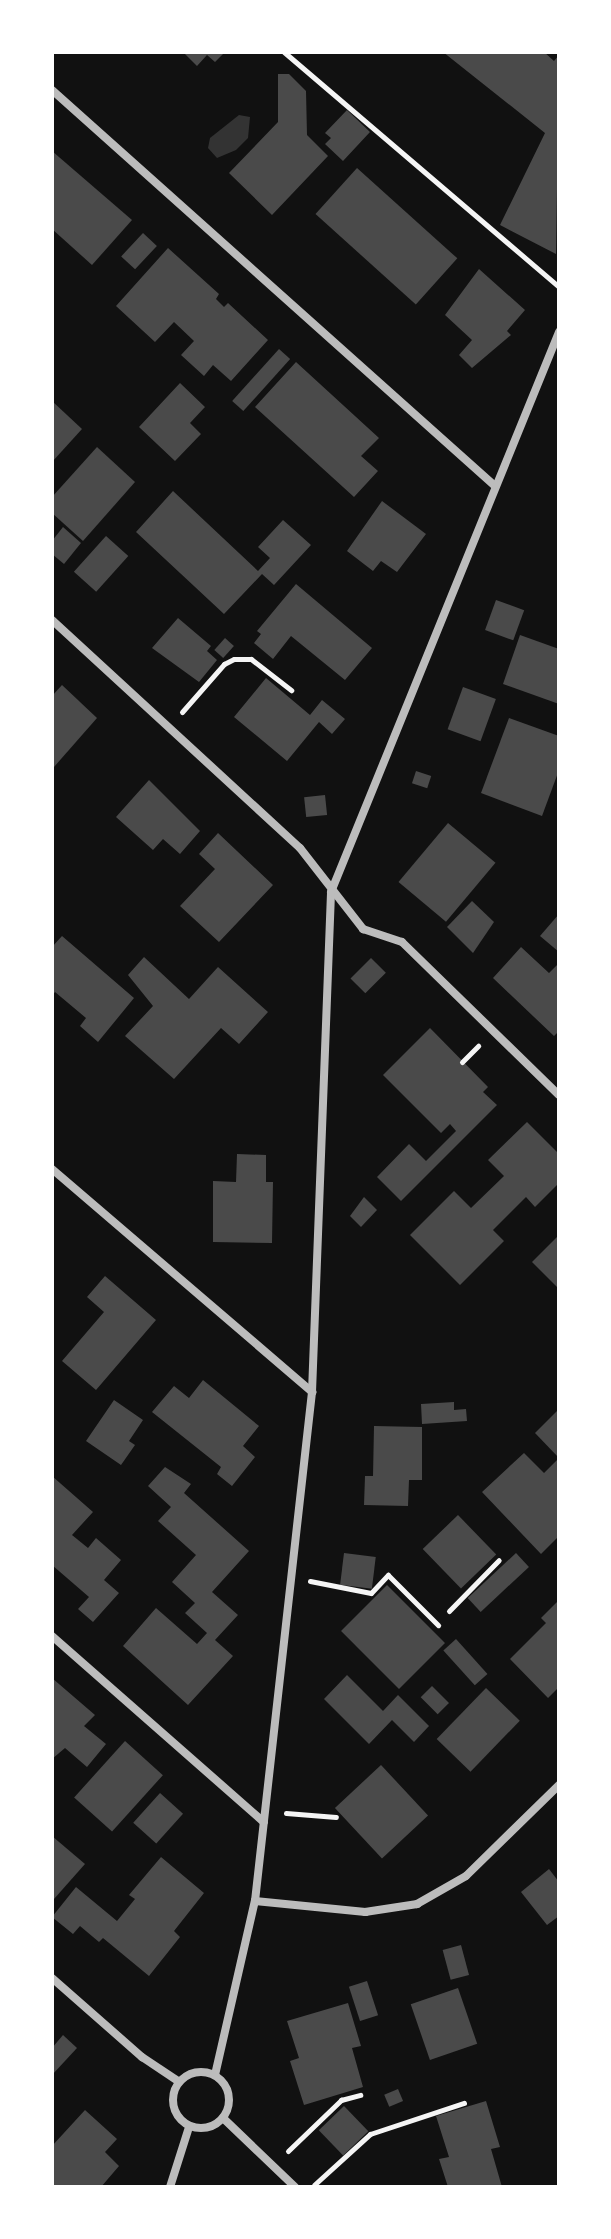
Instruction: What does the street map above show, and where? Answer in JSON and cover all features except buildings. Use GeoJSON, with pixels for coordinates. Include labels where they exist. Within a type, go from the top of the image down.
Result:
{"type":"FeatureCollection","features":[{"type":"Feature","properties":{"kind":"street"},"geometry":{"type":"LineString","coordinates":[[52,90],[494,485]]}},
{"type":"Feature","properties":{"kind":"street"},"geometry":{"type":"LineString","coordinates":[[215,2075],[255,1901],[312,1392],[331,892],[494,485],[559,332]]}},
{"type":"Feature","properties":{"kind":"street"},"geometry":{"type":"LineString","coordinates":[[52,620],[300,848],[331,892],[363,929],[402,942],[559,1095]]}},
{"type":"Feature","properties":{"kind":"street"},"geometry":{"type":"LineString","coordinates":[[52,1169],[312,1392]]}},
{"type":"Feature","properties":{"kind":"street"},"geometry":{"type":"LineString","coordinates":[[52,1636],[264,1822]]}},
{"type":"Feature","properties":{"kind":"street"},"geometry":{"type":"LineString","coordinates":[[255,1901],[365,1912],[417,1904],[466,1876],[559,1785]]}},
{"type":"Feature","properties":{"kind":"street"},"geometry":{"type":"LineString","coordinates":[[52,1978],[142,2057],[178,2081]]}},
{"type":"Feature","properties":{"kind":"street"},"geometry":{"type":"LineString","coordinates":[[189,2073],[215,2075],[227,2087],[230,2103],[223,2118],[202,2129],[189,2127],[176,2115],[171,2098],[178,2081],[189,2073]]}},
{"type":"Feature","properties":{"kind":"street"},"geometry":{"type":"LineString","coordinates":[[223,2118],[295,2187]]}},
{"type":"Feature","properties":{"kind":"street"},"geometry":{"type":"LineString","coordinates":[[170,2187],[189,2127]]}},
{"type":"Feature","properties":{"kind":"path"},"geometry":{"type":"LineString","coordinates":[[284,52],[559,287]]}},
{"type":"Feature","properties":{"kind":"path"},"geometry":{"type":"LineString","coordinates":[[168,727],[224,664],[234,659],[251,659],[291,690]]}},
{"type":"Feature","properties":{"kind":"path"},"geometry":{"type":"LineString","coordinates":[[449,1611],[499,1560]]}},
{"type":"Feature","properties":{"kind":"path"},"geometry":{"type":"LineString","coordinates":[[293,1578],[371,1593],[388,1575],[438,1625]]}},
{"type":"Feature","properties":{"kind":"path"},"geometry":{"type":"LineString","coordinates":[[285,1813],[336,1817]]}},
{"type":"Feature","properties":{"kind":"path"},"geometry":{"type":"LineString","coordinates":[[273,2165],[341,2100],[360,2095]]}},
{"type":"Feature","properties":{"kind":"path"},"geometry":{"type":"LineString","coordinates":[[313,2187],[370,2134],[464,2103]]}},
{"type":"Feature","properties":{"kind":"shaded area"},"geometry":{"type":"Polygon","coordinates":[[[239,115],[250,117],[248,138],[236,150],[217,158],[208,148],[210,138],[239,115]]]}}]}
